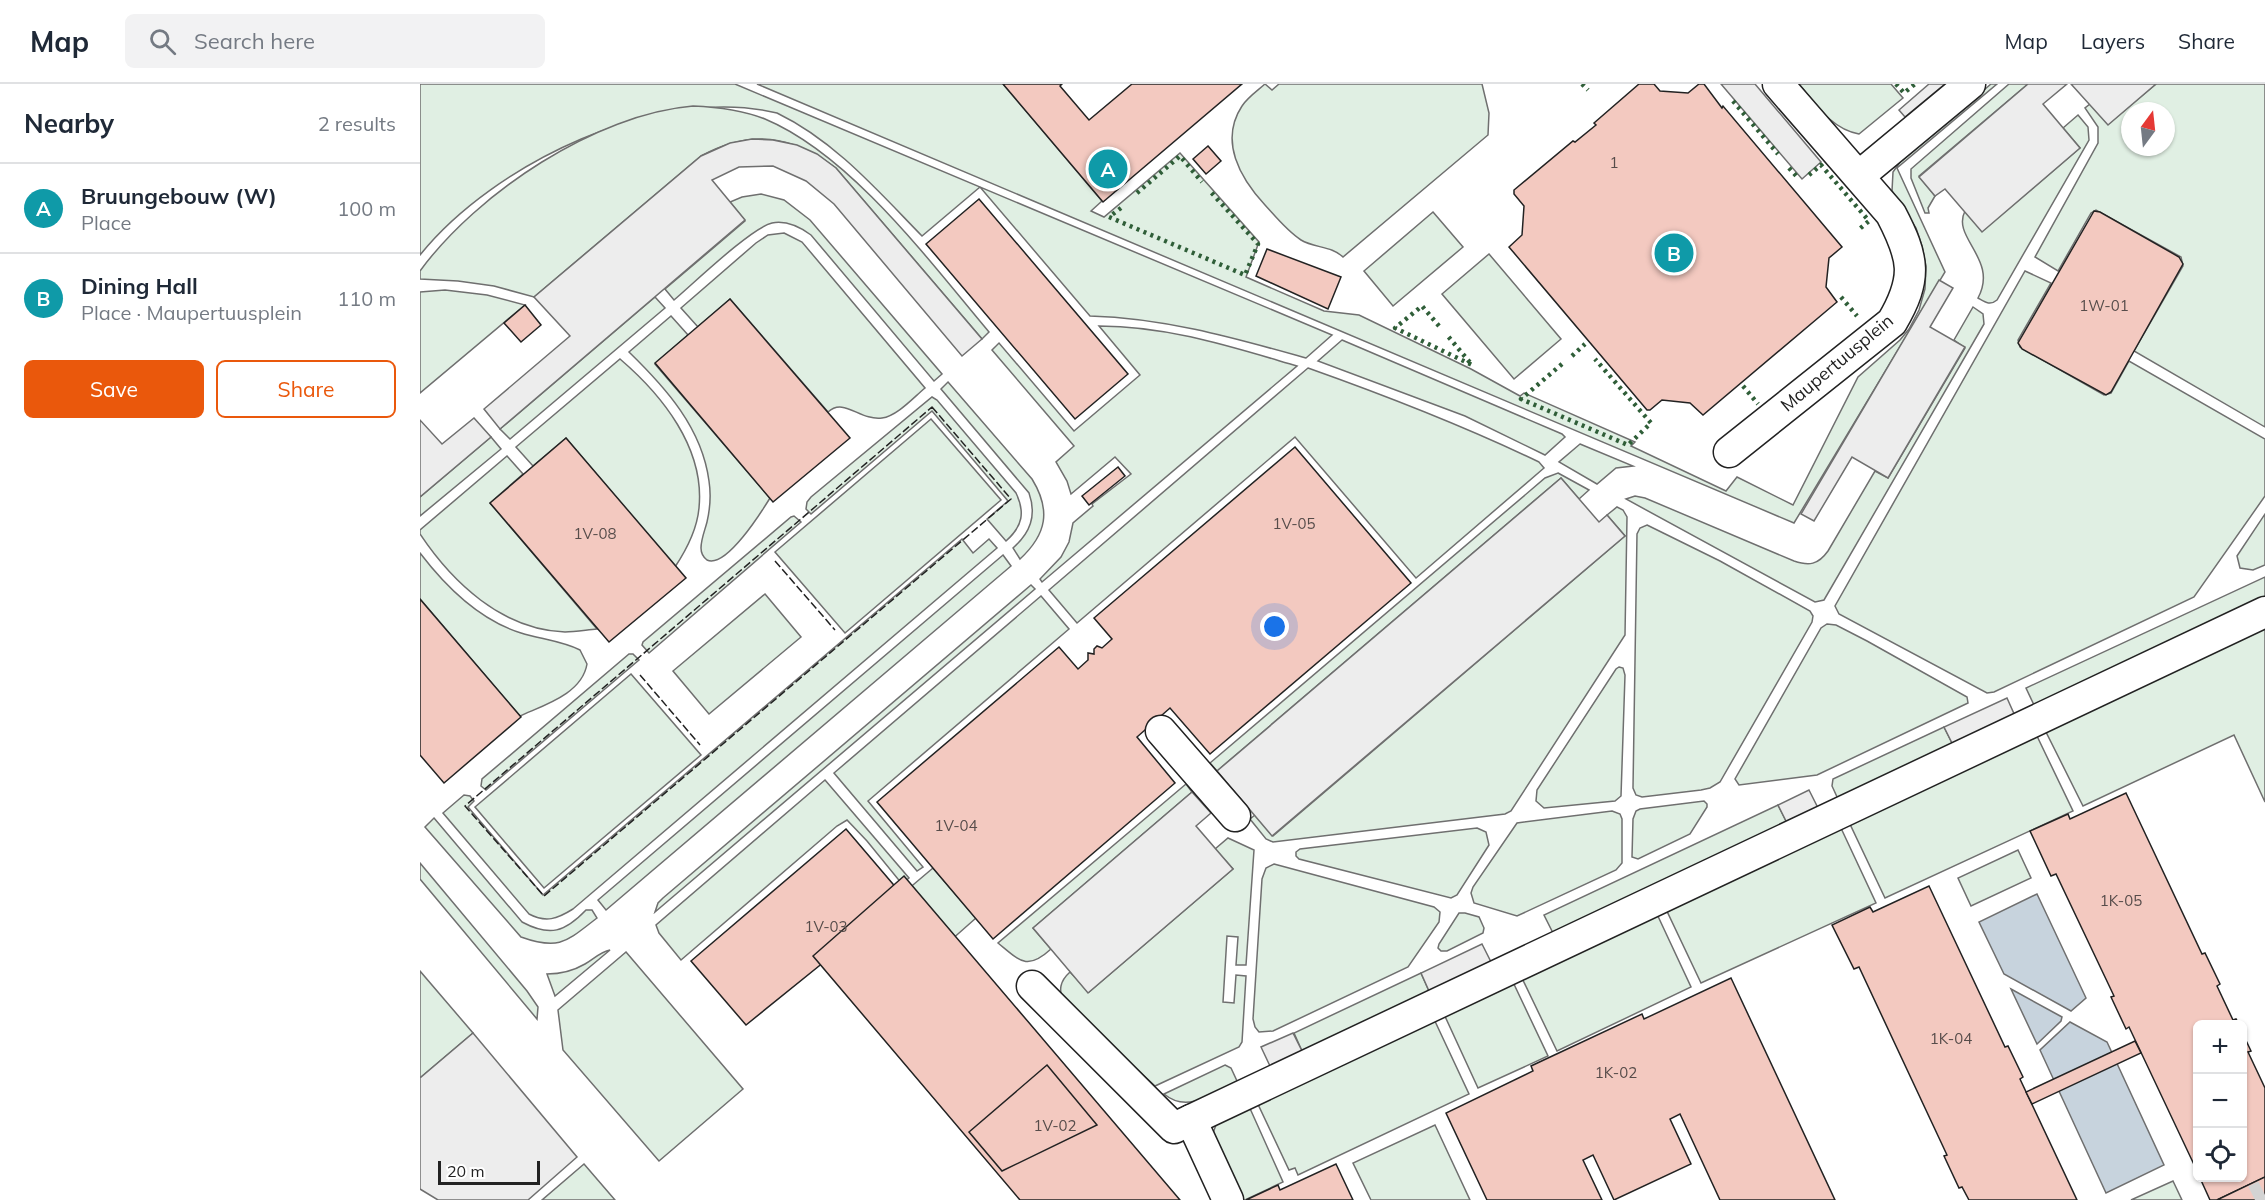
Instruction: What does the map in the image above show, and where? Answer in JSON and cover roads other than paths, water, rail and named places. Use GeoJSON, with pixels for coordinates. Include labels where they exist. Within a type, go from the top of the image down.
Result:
{"type":"FeatureCollection","features":[{"type":"Feature","properties":{"kind":"street","name":"Maupertuusplein"},"geometry":{"type":"LineString","coordinates":[[1729,452],[1892,322],[1905,301],[1909,285],[1909,261],[1904,239],[1891,214],[1778,84]]}},
{"type":"Feature","properties":{"kind":"street"},"geometry":{"type":"LineString","coordinates":[[1859,176],[1970,84]]}},
{"type":"Feature","properties":{"kind":"street"},"geometry":{"type":"LineString","coordinates":[[1032,986],[1174,1128],[2265,612]]}},
{"type":"Feature","properties":{"kind":"street"},"geometry":{"type":"LineString","coordinates":[[1161,731],[1235,816]]}},
{"type":"Feature","properties":{"kind":"street"},"geometry":{"type":"LineString","coordinates":[[1191,1120],[1228,1200]]}},
{"type":"Feature","properties":{"kind":"tunnel"},"geometry":{"type":"LineString","coordinates":[[2255,1200],[2265,1195]]}},
{"type":"Feature","properties":{"kind":"place","name":"Bruungebouw (W)"},"geometry":{"type":"Point","coordinates":[1108,169]}},
{"type":"Feature","properties":{"kind":"place","name":"Dining Hall"},"geometry":{"type":"Point","coordinates":[1674,253]}}]}
